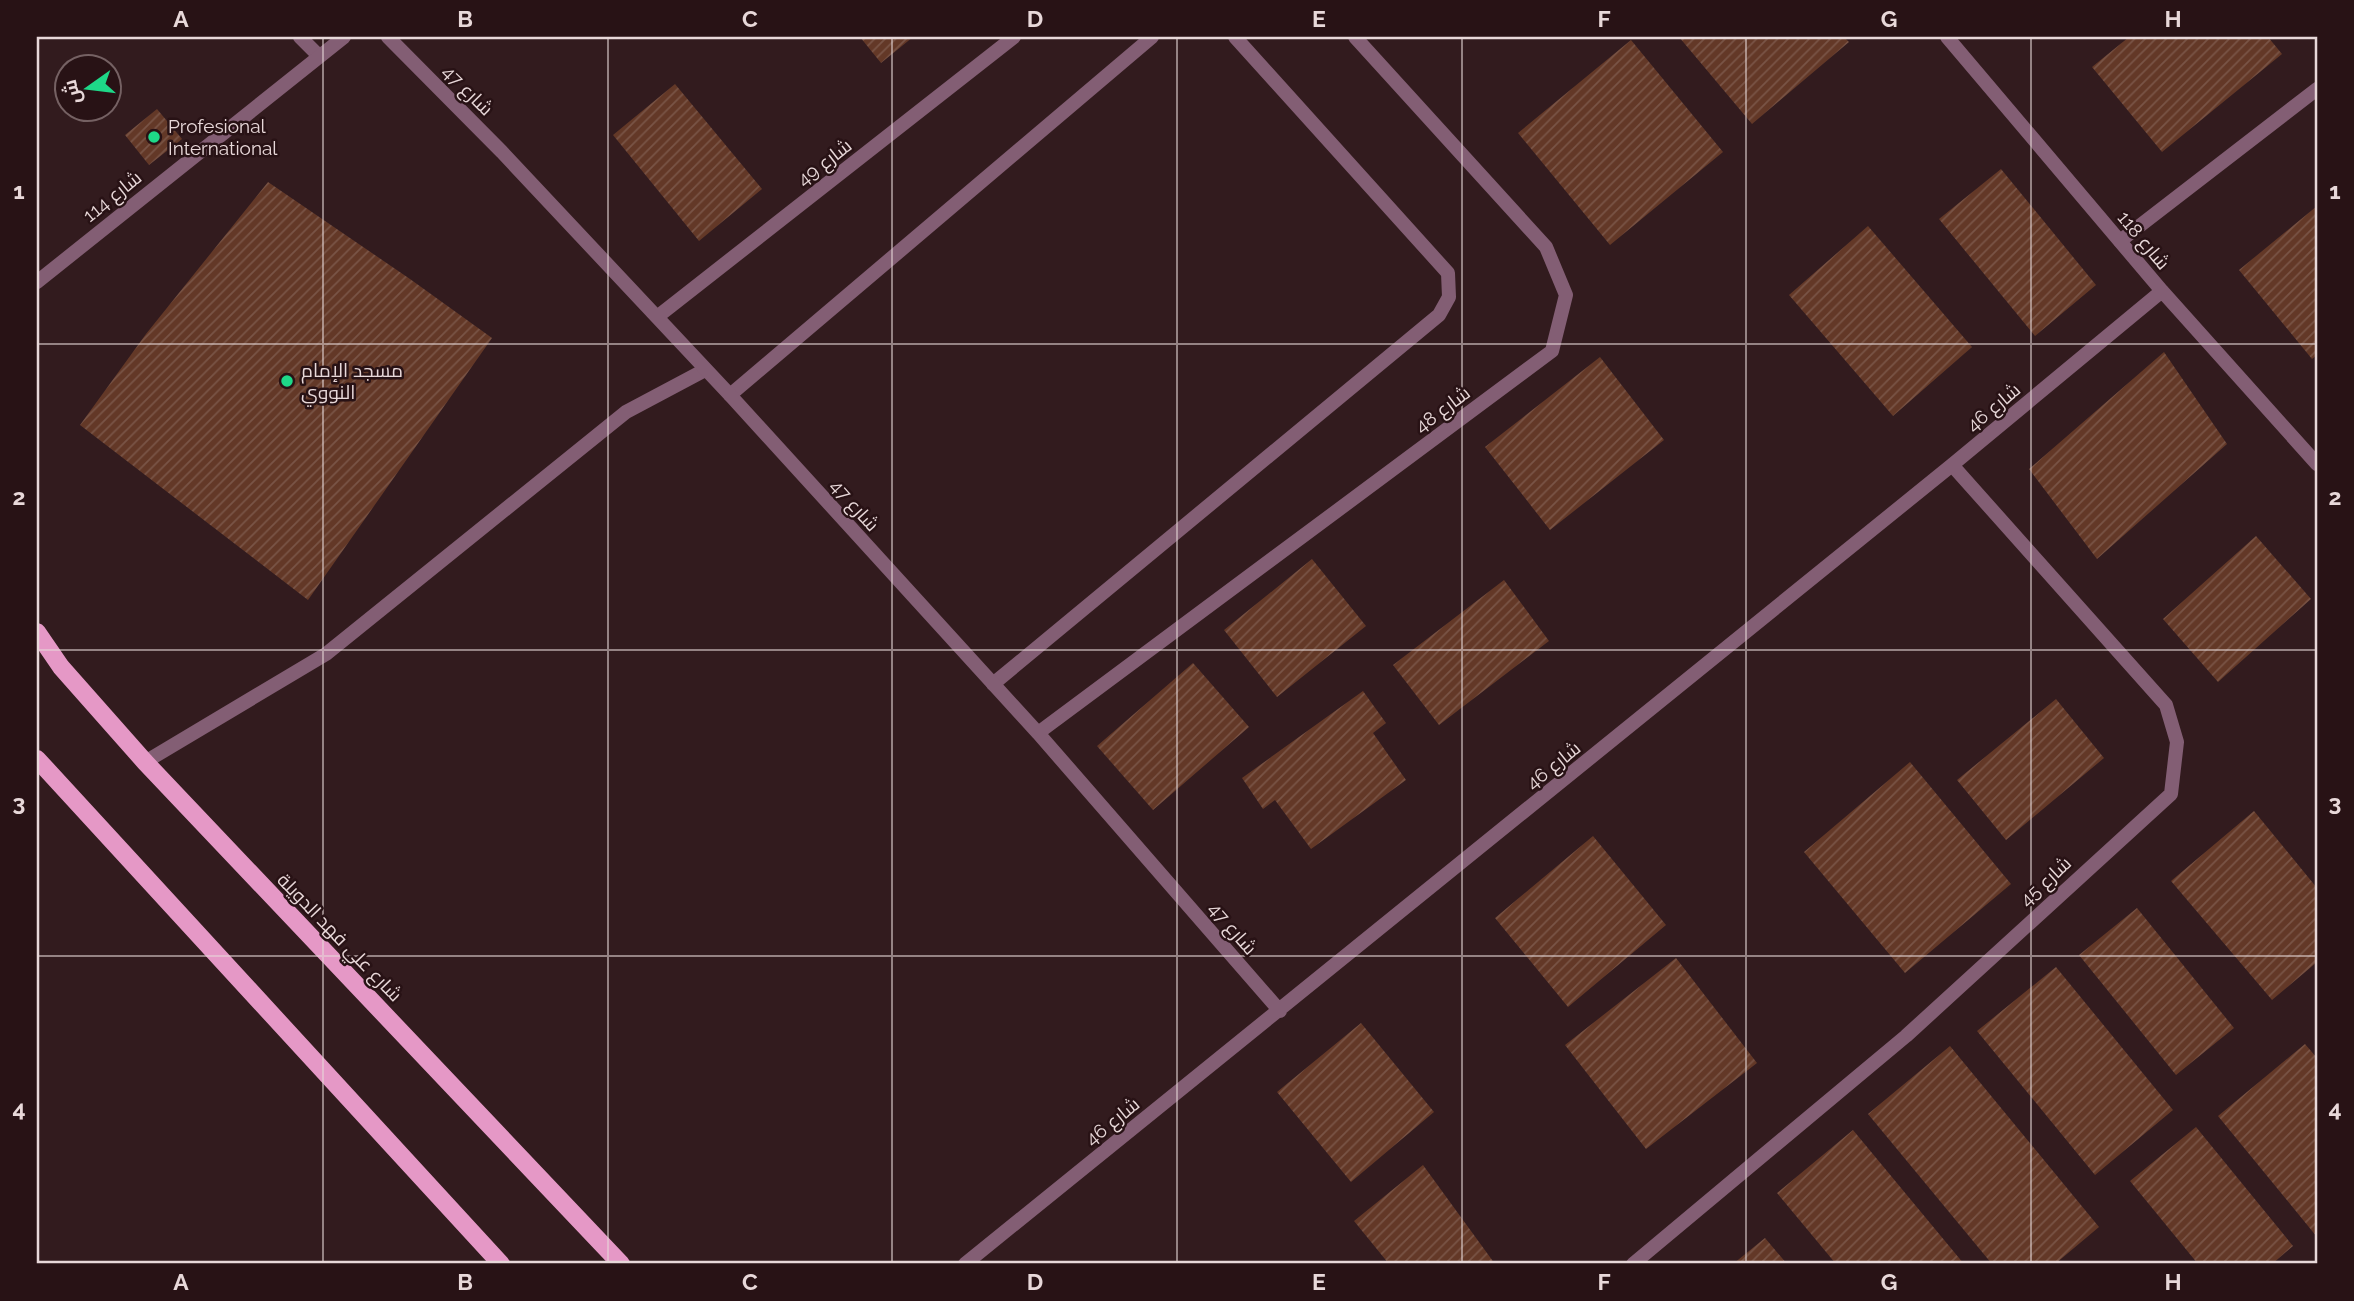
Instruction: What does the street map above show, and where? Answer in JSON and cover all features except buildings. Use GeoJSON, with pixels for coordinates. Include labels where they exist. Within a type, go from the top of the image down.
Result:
{"type":"FeatureCollection","features":[{"type":"Feature","properties":{"kind":"main road","name":"شارع علي فهد الدويلة"},"geometry":{"type":"LineString","coordinates":[[37,632],[61,667],[145,762],[621,1264]]}},
{"type":"Feature","properties":{"kind":"main road"},"geometry":{"type":"LineString","coordinates":[[37,759],[501,1264]]}},
{"type":"Feature","properties":{"kind":"street"},"geometry":{"type":"LineString","coordinates":[[300,37],[318,55]]}},
{"type":"Feature","properties":{"kind":"street","name":"شارع 114"},"geometry":{"type":"LineString","coordinates":[[37,282],[318,55],[344,37]]}},
{"type":"Feature","properties":{"kind":"street","name":"شارع 47"},"geometry":{"type":"LineString","coordinates":[[388,37],[502,152],[730,395],[1038,733],[1280,1011]]}},
{"type":"Feature","properties":{"kind":"street","name":"شارع 49"},"geometry":{"type":"LineString","coordinates":[[657,317],[1014,37]]}},
{"type":"Feature","properties":{"kind":"street"},"geometry":{"type":"LineString","coordinates":[[730,395],[1152,37]]}},
{"type":"Feature","properties":{"kind":"street"},"geometry":{"type":"LineString","coordinates":[[993,684],[1439,315],[1450,297],[1448,273],[1235,37]]}},
{"type":"Feature","properties":{"kind":"street","name":"شارع 48"},"geometry":{"type":"LineString","coordinates":[[1038,733],[1552,351],[1566,295],[1546,247],[1354,37]]}},
{"type":"Feature","properties":{"kind":"street","name":"شارع 118"},"geometry":{"type":"LineString","coordinates":[[1947,37],[2162,291],[2317,464]]}},
{"type":"Feature","properties":{"kind":"street"},"geometry":{"type":"LineString","coordinates":[[2120,241],[2317,89]]}},
{"type":"Feature","properties":{"kind":"street","name":"شارع 46"},"geometry":{"type":"LineString","coordinates":[[965,1264],[1952,466],[2162,291]]}},
{"type":"Feature","properties":{"kind":"street"},"geometry":{"type":"LineString","coordinates":[[145,762],[326,654],[626,412],[705,370]]}},
{"type":"Feature","properties":{"kind":"street","name":"شارع 45"},"geometry":{"type":"LineString","coordinates":[[1633,1264],[1906,1036],[2171,794],[2178,743],[2166,705],[1952,466]]}},
{"type":"Feature","properties":{"kind":"place","name":"Profesional International"},"geometry":{"type":"Point","coordinates":[154,137]}},
{"type":"Feature","properties":{"kind":"place","name":"مسجد الإمام النووي"},"geometry":{"type":"Point","coordinates":[287,381]}}]}
